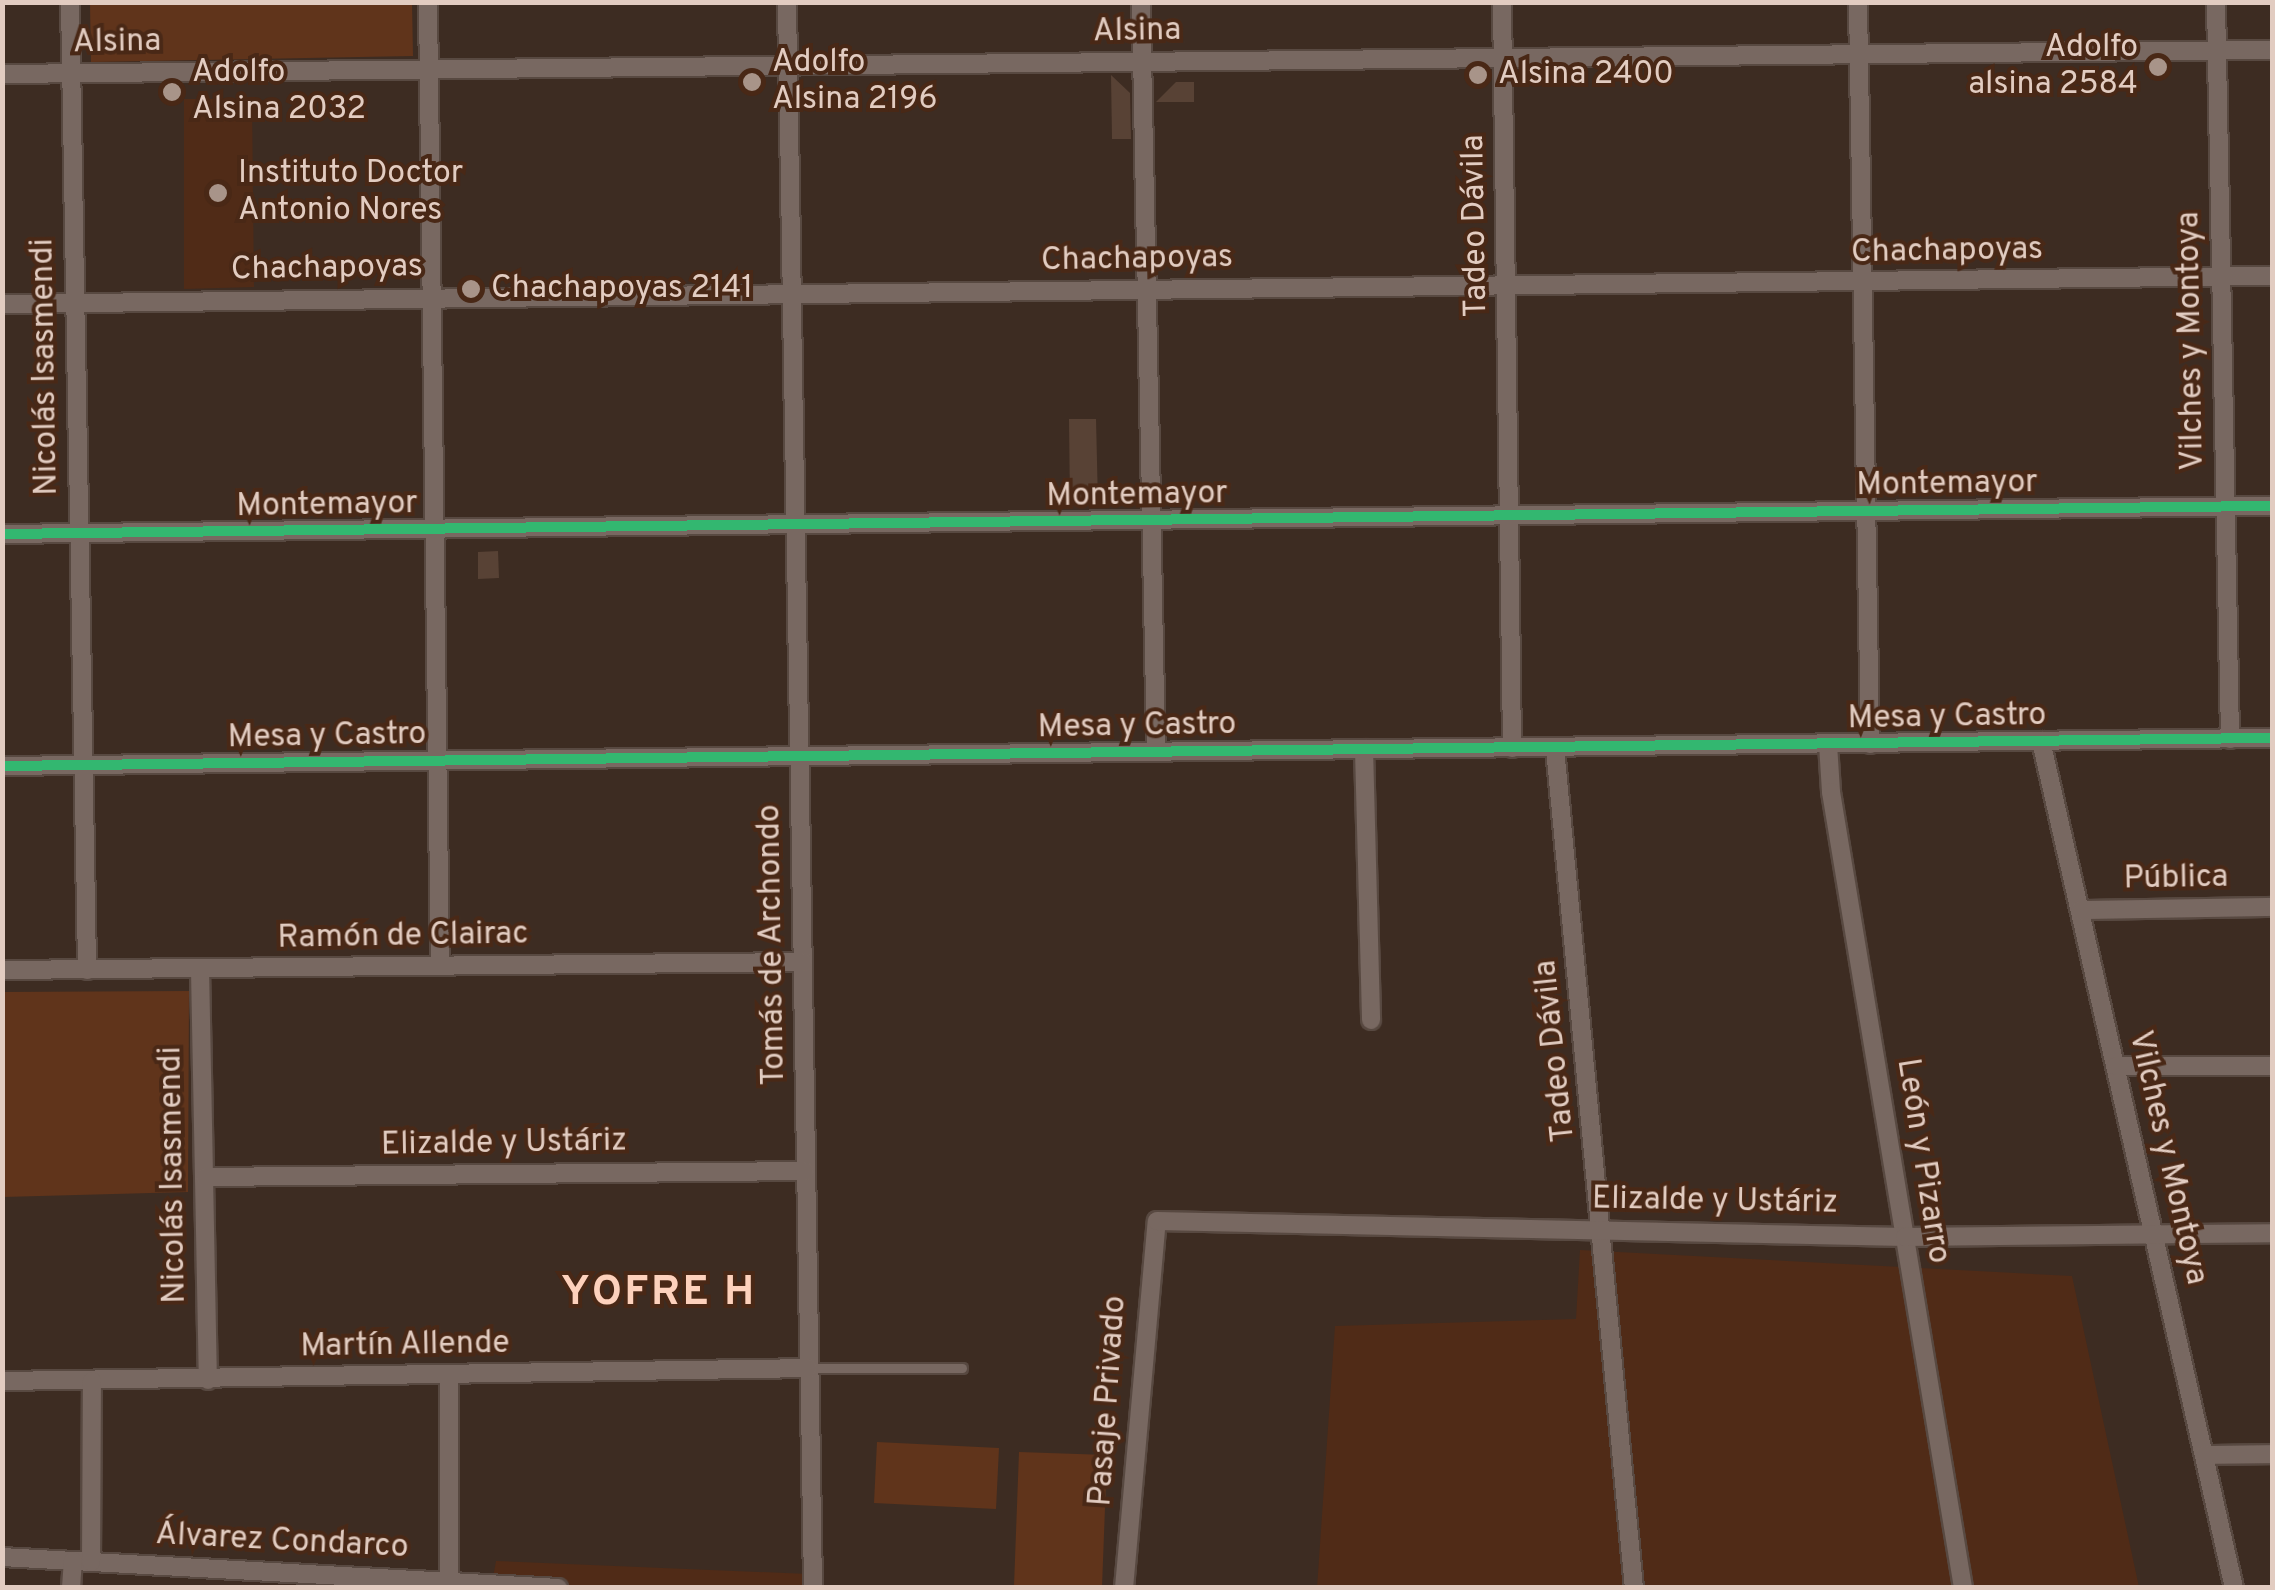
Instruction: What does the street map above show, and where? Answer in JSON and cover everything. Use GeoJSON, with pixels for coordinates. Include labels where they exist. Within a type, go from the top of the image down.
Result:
{"type":"FeatureCollection","features":[{"type":"Feature","properties":{"kind":"street","name":"Nicolás Isasmendi"},"geometry":{"type":"LineString","coordinates":[[70,2],[87,970]]}},
{"type":"Feature","properties":{"kind":"street"},"geometry":{"type":"LineString","coordinates":[[428,2],[438,529],[440,966]]}},
{"type":"Feature","properties":{"kind":"street","name":"Tomás de Archondo"},"geometry":{"type":"LineString","coordinates":[[787,2],[813,1588]]}},
{"type":"Feature","properties":{"kind":"street"},"geometry":{"type":"LineString","coordinates":[[1141,2],[1156,752]]}},
{"type":"Feature","properties":{"kind":"street","name":"Tadeo Dávila"},"geometry":{"type":"LineString","coordinates":[[1502,2],[1512,748]]}},
{"type":"Feature","properties":{"kind":"street"},"geometry":{"type":"LineString","coordinates":[[1858,2],[1870,744]]}},
{"type":"Feature","properties":{"kind":"street","name":"Vilches y Montoya"},"geometry":{"type":"LineString","coordinates":[[2216,2],[2230,739]]}},
{"type":"Feature","properties":{"kind":"street","name":"Alsina"},"geometry":{"type":"LineString","coordinates":[[2,74],[2272,50]]}},
{"type":"Feature","properties":{"kind":"street","name":"Chachapoyas"},"geometry":{"type":"LineString","coordinates":[[2,304],[2272,276]]}},
{"type":"Feature","properties":{"kind":"street","name":"Montemayor"},"geometry":{"type":"LineString","coordinates":[[2,534],[2272,506]]}},
{"type":"Feature","properties":{"kind":"street","name":"Mesa y Castro"},"geometry":{"type":"LineString","coordinates":[[2,766],[2272,738]]}},
{"type":"Feature","properties":{"kind":"street","name":"Vilches y Montoya"},"geometry":{"type":"LineString","coordinates":[[2041,742],[2234,1588]]}},
{"type":"Feature","properties":{"kind":"street","name":"León y Pizarro"},"geometry":{"type":"LineString","coordinates":[[1828,744],[1963,1588]]}},
{"type":"Feature","properties":{"kind":"street","name":"Tadeo Dávila"},"geometry":{"type":"LineString","coordinates":[[1555,748],[1634,1588]]}},
{"type":"Feature","properties":{"kind":"street"},"geometry":{"type":"LineString","coordinates":[[1364,749],[1370,1020]]}},
{"type":"Feature","properties":{"kind":"street","name":"Pública"},"geometry":{"type":"LineString","coordinates":[[2080,910],[2272,908]]}},
{"type":"Feature","properties":{"kind":"street","name":"Ramón de Clairac"},"geometry":{"type":"LineString","coordinates":[[2,970],[803,962]]}},
{"type":"Feature","properties":{"kind":"street","name":"Nicolás Isasmendi"},"geometry":{"type":"LineString","coordinates":[[200,969],[208,1380]]}},
{"type":"Feature","properties":{"kind":"street"},"geometry":{"type":"LineString","coordinates":[[2116,1066],[2272,1066]]}},
{"type":"Feature","properties":{"kind":"street","name":"Elizalde y Ustáriz"},"geometry":{"type":"LineString","coordinates":[[205,1177],[804,1171]]}},
{"type":"Feature","properties":{"kind":"street","name":"Elizalde y Ustáriz"},"geometry":{"type":"LineString","coordinates":[[1157,1221],[1904,1237],[2272,1233]]}},
{"type":"Feature","properties":{"kind":"street","name":"Pasaje Privado"},"geometry":{"type":"LineString","coordinates":[[1124,1588],[1157,1221]]}},
{"type":"Feature","properties":{"kind":"street","name":"Martín Allende"},"geometry":{"type":"LineString","coordinates":[[2,1381],[808,1368]]}},
{"type":"Feature","properties":{"kind":"street"},"geometry":{"type":"LineString","coordinates":[[449,1375],[449,1581]]}},
{"type":"Feature","properties":{"kind":"street"},"geometry":{"type":"LineString","coordinates":[[72,1588],[82,1561],[92,1381]]}},
{"type":"Feature","properties":{"kind":"street"},"geometry":{"type":"LineString","coordinates":[[2204,1456],[2272,1454]]}},
{"type":"Feature","properties":{"kind":"street","name":"Álvarez Condarco"},"geometry":{"type":"LineString","coordinates":[[2,1558],[558,1588]]}},
{"type":"Feature","properties":{"kind":"lane"},"geometry":{"type":"LineString","coordinates":[[808,1368],[962,1368]]}},
{"type":"Feature","properties":{"kind":"shaded area"},"geometry":{"type":"Polygon","coordinates":[[[90,3],[412,3],[413,56],[91,62],[90,3]]]}},
{"type":"Feature","properties":{"kind":"shaded area","name":"Instituto Doctor Antonio Nores"},"geometry":{"type":"Polygon","coordinates":[[[184,99],[252,99],[254,287],[184,289],[184,99]]]}},
{"type":"Feature","properties":{"kind":"shaded area"},"geometry":{"type":"Polygon","coordinates":[[[189,991],[188,1192],[3,1197],[3,992],[189,991]]]}},
{"type":"Feature","properties":{"kind":"shaded area"},"geometry":{"type":"Polygon","coordinates":[[[1580,1250],[2072,1276],[2139,1587],[1317,1588],[1335,1326],[1576,1319],[1580,1250]]]}},
{"type":"Feature","properties":{"kind":"shaded area"},"geometry":{"type":"Polygon","coordinates":[[[877,1442],[999,1448],[996,1509],[874,1503],[877,1442]]]}},
{"type":"Feature","properties":{"kind":"shaded area"},"geometry":{"type":"Polygon","coordinates":[[[1019,1452],[1107,1455],[1102,1587],[1014,1586],[1019,1452]]]}},
{"type":"Feature","properties":{"kind":"shaded area"},"geometry":{"type":"Polygon","coordinates":[[[496,1561],[809,1574],[811,1588],[491,1588],[496,1561]]]}},
{"type":"Feature","properties":{"kind":"building"},"geometry":{"type":"Polygon","coordinates":[[[1111,75],[1130,93],[1131,139],[1112,139],[1111,75]]]}},
{"type":"Feature","properties":{"kind":"building"},"geometry":{"type":"Polygon","coordinates":[[[1176,82],[1194,82],[1194,102],[1156,102],[1176,82]]]}},
{"type":"Feature","properties":{"kind":"building"},"geometry":{"type":"Polygon","coordinates":[[[1069,419],[1096,419],[1098,504],[1070,504],[1069,419]]]}},
{"type":"Feature","properties":{"kind":"building"},"geometry":{"type":"Polygon","coordinates":[[[498,551],[499,578],[478,579],[478,552],[498,551]]]}},
{"type":"Feature","properties":{"kind":"cycle path"},"geometry":{"type":"LineString","coordinates":[[2,534],[2272,506]]}},
{"type":"Feature","properties":{"kind":"cycle path"},"geometry":{"type":"LineString","coordinates":[[2,766],[2272,738]]}},
{"type":"Feature","properties":{"kind":"place","name":"Adolfo alsina 2584"},"geometry":{"type":"Point","coordinates":[2158,67]}},
{"type":"Feature","properties":{"kind":"place","name":"Alsina 2400"},"geometry":{"type":"Point","coordinates":[1478,75]}},
{"type":"Feature","properties":{"kind":"place","name":"Adolfo Alsina 2196"},"geometry":{"type":"Point","coordinates":[752,82]}},
{"type":"Feature","properties":{"kind":"place","name":"Adolfo Alsina 2032"},"geometry":{"type":"Point","coordinates":[172,92]}},
{"type":"Feature","properties":{"kind":"place","name":"Instituto Doctor Antonio Nores"},"geometry":{"type":"Point","coordinates":[218,193]}},
{"type":"Feature","properties":{"kind":"place","name":"Chachapoyas 2141"},"geometry":{"type":"Point","coordinates":[471,289]}},
{"type":"Feature","properties":{"kind":"district","name":"YOFRE H"},"geometry":{"type":"Point","coordinates":[659,1294]}}]}
